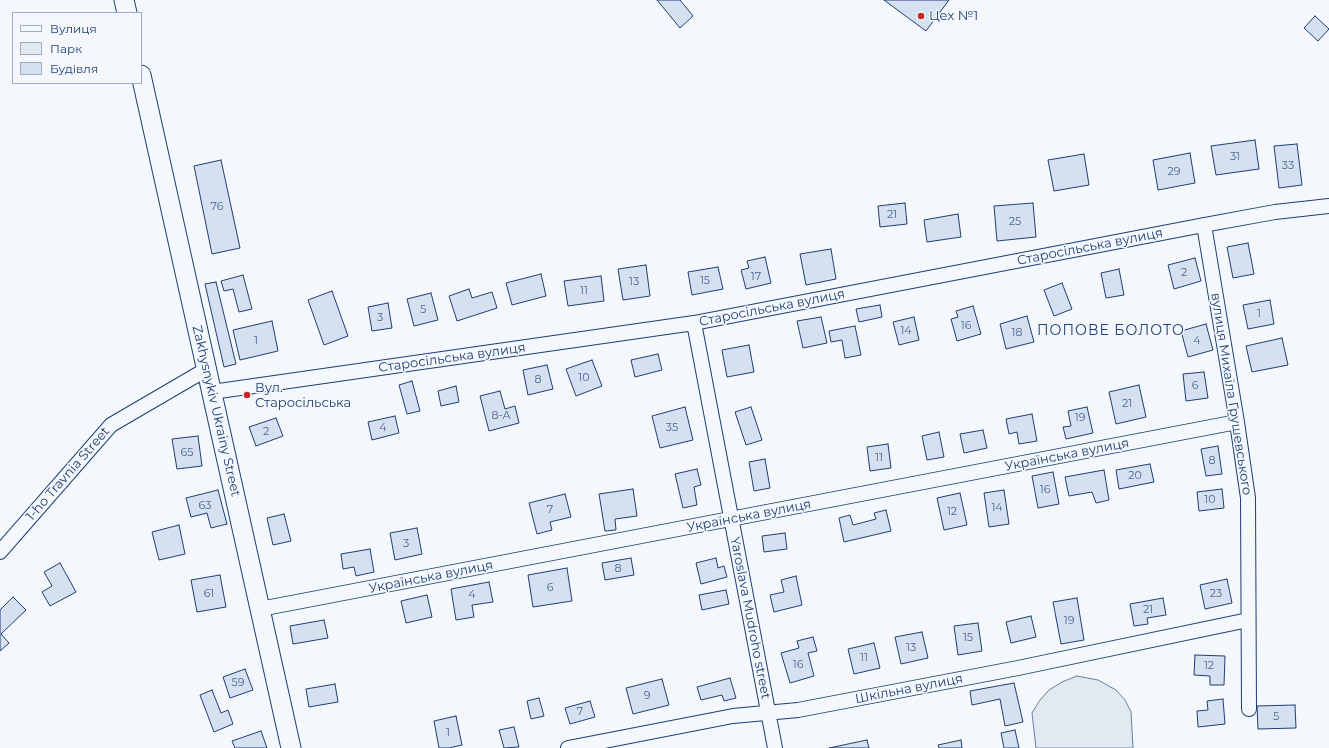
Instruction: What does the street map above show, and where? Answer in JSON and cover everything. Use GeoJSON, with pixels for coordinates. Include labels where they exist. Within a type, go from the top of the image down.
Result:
{"type":"FeatureCollection","features":[{"type":"Feature","properties":{"kind":"street"},"geometry":{"type":"LineString","coordinates":[[124,0],[127,12]]}},
{"type":"Feature","properties":{"kind":"street","name":"Zakhysnykiv Ukrainy Street"},"geometry":{"type":"LineString","coordinates":[[142,79],[207,369]]}},
{"type":"Feature","properties":{"kind":"street","name":"Старосільська вулиця"},"geometry":{"type":"LineString","coordinates":[[212,392],[694,323],[1204,225],[1275,212],[1329,206]]}},
{"type":"Feature","properties":{"kind":"street","name":"вулиця Михаїла Грушевського"},"geometry":{"type":"LineString","coordinates":[[1204,225],[1238,422],[1248,498],[1249,708]]}},
{"type":"Feature","properties":{"kind":"street","name":"Yaroslava Mudroho street"},"geometry":{"type":"LineString","coordinates":[[694,323],[775,748]]}},
{"type":"Feature","properties":{"kind":"street"},"geometry":{"type":"LineString","coordinates":[[207,369],[212,392]]}},
{"type":"Feature","properties":{"kind":"street","name":"1-ho Travnia Street"},"geometry":{"type":"LineString","coordinates":[[0,552],[111,425],[207,369]]}},
{"type":"Feature","properties":{"kind":"street","name":"Zakhysnykiv Ukrainy Street"},"geometry":{"type":"LineString","coordinates":[[212,392],[291,748]]}},
{"type":"Feature","properties":{"kind":"street","name":"Українська вулиця"},"geometry":{"type":"LineString","coordinates":[[260,609],[1238,422]]}},
{"type":"Feature","properties":{"kind":"street","name":"Шкільна вулиця"},"geometry":{"type":"LineString","coordinates":[[568,748],[733,716],[768,714],[798,710],[1018,668],[1248,620]]}},
{"type":"Feature","properties":{"kind":"green space"},"geometry":{"type":"Polygon","coordinates":[[[1077,676],[1098,680],[1116,690],[1125,700],[1131,712],[1133,748],[1036,748],[1032,713],[1040,700],[1049,690],[1062,682],[1077,676]]]}},
{"type":"Feature","properties":{"kind":"building"},"geometry":{"type":"Polygon","coordinates":[[[657,0],[680,0],[693,16],[680,28],[657,0]]]}},
{"type":"Feature","properties":{"kind":"building","name":"Цех №1"},"geometry":{"type":"Polygon","coordinates":[[[884,0],[949,0],[926,31],[884,0]]]}},
{"type":"Feature","properties":{"kind":"building"},"geometry":{"type":"Polygon","coordinates":[[[1315,16],[1329,29],[1318,41],[1304,28],[1315,16]]]}},
{"type":"Feature","properties":{"kind":"building"},"geometry":{"type":"Polygon","coordinates":[[[1255,140],[1259,169],[1216,175],[1211,146],[1255,140]]]}},
{"type":"Feature","properties":{"kind":"building"},"geometry":{"type":"Polygon","coordinates":[[[1297,144],[1302,185],[1279,188],[1274,146],[1297,144]]]}},
{"type":"Feature","properties":{"kind":"building"},"geometry":{"type":"Polygon","coordinates":[[[1190,153],[1195,183],[1158,190],[1153,160],[1190,153]]]}},
{"type":"Feature","properties":{"kind":"building"},"geometry":{"type":"Polygon","coordinates":[[[1084,154],[1089,185],[1054,191],[1048,160],[1084,154]]]}},
{"type":"Feature","properties":{"kind":"building"},"geometry":{"type":"Polygon","coordinates":[[[221,160],[240,248],[212,254],[194,166],[221,160]]]}},
{"type":"Feature","properties":{"kind":"building"},"geometry":{"type":"Polygon","coordinates":[[[905,203],[907,224],[880,227],[878,206],[905,203]]]}},
{"type":"Feature","properties":{"kind":"building"},"geometry":{"type":"Polygon","coordinates":[[[1033,203],[1036,237],[997,241],[994,206],[1033,203]]]}},
{"type":"Feature","properties":{"kind":"building"},"geometry":{"type":"Polygon","coordinates":[[[958,214],[961,237],[927,242],[924,220],[958,214]]]}},
{"type":"Feature","properties":{"kind":"building"},"geometry":{"type":"Polygon","coordinates":[[[1248,243],[1254,274],[1233,278],[1227,247],[1248,243]]]}},
{"type":"Feature","properties":{"kind":"building"},"geometry":{"type":"Polygon","coordinates":[[[831,249],[836,279],[806,285],[800,254],[831,249]]]}},
{"type":"Feature","properties":{"kind":"building"},"geometry":{"type":"Polygon","coordinates":[[[765,257],[771,283],[746,289],[741,270],[749,268],[747,261],[765,257]]]}},
{"type":"Feature","properties":{"kind":"building"},"geometry":{"type":"Polygon","coordinates":[[[1195,258],[1201,281],[1174,289],[1168,265],[1195,258]]]}},
{"type":"Feature","properties":{"kind":"building"},"geometry":{"type":"Polygon","coordinates":[[[646,265],[650,296],[623,300],[618,269],[646,265]]]}},
{"type":"Feature","properties":{"kind":"building"},"geometry":{"type":"Polygon","coordinates":[[[718,267],[723,289],[692,295],[688,272],[718,267]]]}},
{"type":"Feature","properties":{"kind":"building"},"geometry":{"type":"Polygon","coordinates":[[[1119,269],[1124,295],[1106,298],[1101,273],[1119,269]]]}},
{"type":"Feature","properties":{"kind":"building"},"geometry":{"type":"Polygon","coordinates":[[[541,274],[546,296],[512,305],[506,283],[541,274]]]}},
{"type":"Feature","properties":{"kind":"building"},"geometry":{"type":"Polygon","coordinates":[[[243,275],[252,309],[239,312],[233,289],[224,291],[221,281],[243,275]]]}},
{"type":"Feature","properties":{"kind":"building"},"geometry":{"type":"Polygon","coordinates":[[[601,276],[604,301],[568,306],[564,281],[601,276]]]}},
{"type":"Feature","properties":{"kind":"building"},"geometry":{"type":"Polygon","coordinates":[[[216,282],[236,364],[224,367],[205,284],[216,282]]]}},
{"type":"Feature","properties":{"kind":"building"},"geometry":{"type":"Polygon","coordinates":[[[1062,283],[1072,309],[1054,316],[1044,290],[1062,283]]]}},
{"type":"Feature","properties":{"kind":"building"},"geometry":{"type":"Polygon","coordinates":[[[469,289],[472,298],[492,292],[497,308],[457,321],[449,296],[469,289]]]}},
{"type":"Feature","properties":{"kind":"building"},"geometry":{"type":"Polygon","coordinates":[[[332,291],[348,336],[324,345],[308,300],[332,291]]]}},
{"type":"Feature","properties":{"kind":"building"},"geometry":{"type":"Polygon","coordinates":[[[431,293],[438,320],[414,326],[407,299],[431,293]]]}},
{"type":"Feature","properties":{"kind":"building"},"geometry":{"type":"Polygon","coordinates":[[[1270,300],[1274,324],[1248,329],[1243,305],[1270,300]]]}},
{"type":"Feature","properties":{"kind":"building"},"geometry":{"type":"Polygon","coordinates":[[[388,303],[392,328],[372,331],[368,307],[388,303]]]}},
{"type":"Feature","properties":{"kind":"building"},"geometry":{"type":"Polygon","coordinates":[[[880,305],[882,317],[859,322],[856,309],[880,305]]]}},
{"type":"Feature","properties":{"kind":"building"},"geometry":{"type":"Polygon","coordinates":[[[973,306],[981,334],[957,341],[951,319],[958,317],[956,311],[973,306]]]}},
{"type":"Feature","properties":{"kind":"building"},"geometry":{"type":"Polygon","coordinates":[[[1027,316],[1034,342],[1006,349],[1000,324],[1027,316]]]}},
{"type":"Feature","properties":{"kind":"building"},"geometry":{"type":"Polygon","coordinates":[[[821,317],[827,343],[803,348],[797,321],[821,317]]]}},
{"type":"Feature","properties":{"kind":"building"},"geometry":{"type":"Polygon","coordinates":[[[914,317],[919,340],[899,345],[893,322],[914,317]]]}},
{"type":"Feature","properties":{"kind":"building"},"geometry":{"type":"Polygon","coordinates":[[[272,321],[278,351],[240,360],[233,330],[272,321]]]}},
{"type":"Feature","properties":{"kind":"building"},"geometry":{"type":"Polygon","coordinates":[[[1206,324],[1213,350],[1188,357],[1181,331],[1206,324]]]}},
{"type":"Feature","properties":{"kind":"building"},"geometry":{"type":"Polygon","coordinates":[[[855,326],[861,355],[845,358],[842,340],[831,342],[829,331],[855,326]]]}},
{"type":"Feature","properties":{"kind":"building"},"geometry":{"type":"Polygon","coordinates":[[[1282,338],[1288,365],[1252,372],[1246,346],[1282,338]]]}},
{"type":"Feature","properties":{"kind":"building"},"geometry":{"type":"Polygon","coordinates":[[[749,345],[754,372],[727,377],[722,350],[749,345]]]}},
{"type":"Feature","properties":{"kind":"building"},"geometry":{"type":"Polygon","coordinates":[[[658,354],[662,370],[635,377],[631,360],[658,354]]]}},
{"type":"Feature","properties":{"kind":"building"},"geometry":{"type":"Polygon","coordinates":[[[592,360],[602,386],[576,396],[566,369],[592,360]]]}},
{"type":"Feature","properties":{"kind":"building"},"geometry":{"type":"Polygon","coordinates":[[[547,365],[553,389],[528,395],[523,370],[547,365]]]}},
{"type":"Feature","properties":{"kind":"building"},"geometry":{"type":"Polygon","coordinates":[[[1204,372],[1208,398],[1186,401],[1183,374],[1204,372]]]}},
{"type":"Feature","properties":{"kind":"building"},"geometry":{"type":"Polygon","coordinates":[[[412,381],[420,411],[407,414],[399,385],[412,381]]]}},
{"type":"Feature","properties":{"kind":"building"},"geometry":{"type":"Polygon","coordinates":[[[1139,385],[1146,417],[1116,424],[1109,392],[1139,385]]]}},
{"type":"Feature","properties":{"kind":"building"},"geometry":{"type":"Polygon","coordinates":[[[456,386],[459,402],[441,406],[438,391],[456,386]]]}},
{"type":"Feature","properties":{"kind":"building"},"geometry":{"type":"Polygon","coordinates":[[[500,391],[505,409],[515,406],[519,423],[489,431],[480,396],[500,391]]]}},
{"type":"Feature","properties":{"kind":"building"},"geometry":{"type":"Polygon","coordinates":[[[685,407],[693,440],[660,448],[652,416],[685,407]]]}},
{"type":"Feature","properties":{"kind":"building"},"geometry":{"type":"Polygon","coordinates":[[[751,407],[762,440],[746,445],[735,412],[751,407]]]}},
{"type":"Feature","properties":{"kind":"building"},"geometry":{"type":"Polygon","coordinates":[[[1087,407],[1093,433],[1066,439],[1063,427],[1071,426],[1068,411],[1087,407]]]}},
{"type":"Feature","properties":{"kind":"building"},"geometry":{"type":"Polygon","coordinates":[[[1032,414],[1037,441],[1019,444],[1017,432],[1009,434],[1006,419],[1032,414]]]}},
{"type":"Feature","properties":{"kind":"building"},"geometry":{"type":"Polygon","coordinates":[[[395,416],[399,433],[372,440],[368,422],[395,416]]]}},
{"type":"Feature","properties":{"kind":"building"},"geometry":{"type":"Polygon","coordinates":[[[276,418],[283,436],[256,446],[249,427],[276,418]]]}},
{"type":"Feature","properties":{"kind":"building"},"geometry":{"type":"Polygon","coordinates":[[[983,430],[987,448],[964,453],[960,434],[983,430]]]}},
{"type":"Feature","properties":{"kind":"building"},"geometry":{"type":"Polygon","coordinates":[[[939,432],[944,457],[927,460],[922,436],[939,432]]]}},
{"type":"Feature","properties":{"kind":"building"},"geometry":{"type":"Polygon","coordinates":[[[198,436],[202,466],[177,469],[172,439],[198,436]]]}},
{"type":"Feature","properties":{"kind":"building"},"geometry":{"type":"Polygon","coordinates":[[[888,444],[891,468],[870,471],[867,447],[888,444]]]}},
{"type":"Feature","properties":{"kind":"building"},"geometry":{"type":"Polygon","coordinates":[[[1218,446],[1222,474],[1206,476],[1201,449],[1218,446]]]}},
{"type":"Feature","properties":{"kind":"building"},"geometry":{"type":"Polygon","coordinates":[[[765,459],[770,488],[754,491],[749,462],[765,459]]]}},
{"type":"Feature","properties":{"kind":"building"},"geometry":{"type":"Polygon","coordinates":[[[1150,464],[1154,482],[1119,489],[1116,470],[1150,464]]]}},
{"type":"Feature","properties":{"kind":"building"},"geometry":{"type":"Polygon","coordinates":[[[697,469],[701,485],[694,487],[697,505],[683,508],[675,474],[697,469]]]}},
{"type":"Feature","properties":{"kind":"building"},"geometry":{"type":"Polygon","coordinates":[[[1104,470],[1109,500],[1096,503],[1092,492],[1069,496],[1065,477],[1104,470]]]}},
{"type":"Feature","properties":{"kind":"building"},"geometry":{"type":"Polygon","coordinates":[[[1053,472],[1059,504],[1038,508],[1032,476],[1053,472]]]}},
{"type":"Feature","properties":{"kind":"building"},"geometry":{"type":"Polygon","coordinates":[[[633,489],[637,516],[615,519],[616,530],[605,531],[599,494],[633,489]]]}},
{"type":"Feature","properties":{"kind":"building"},"geometry":{"type":"Polygon","coordinates":[[[1222,489],[1224,508],[1199,511],[1197,492],[1222,489]]]}},
{"type":"Feature","properties":{"kind":"building"},"geometry":{"type":"Polygon","coordinates":[[[218,490],[227,524],[211,528],[207,513],[191,517],[186,498],[218,490]]]}},
{"type":"Feature","properties":{"kind":"building"},"geometry":{"type":"Polygon","coordinates":[[[1004,490],[1009,524],[989,527],[984,493],[1004,490]]]}},
{"type":"Feature","properties":{"kind":"building"},"geometry":{"type":"Polygon","coordinates":[[[960,493],[967,525],[944,530],[937,498],[960,493]]]}},
{"type":"Feature","properties":{"kind":"building"},"geometry":{"type":"Polygon","coordinates":[[[565,494],[571,517],[550,522],[552,530],[537,534],[529,503],[565,494]]]}},
{"type":"Feature","properties":{"kind":"building"},"geometry":{"type":"Polygon","coordinates":[[[886,510],[891,531],[844,542],[839,518],[850,515],[853,525],[876,519],[874,513],[886,510]]]}},
{"type":"Feature","properties":{"kind":"building"},"geometry":{"type":"Polygon","coordinates":[[[284,514],[291,541],[273,545],[267,518],[284,514]]]}},
{"type":"Feature","properties":{"kind":"building"},"geometry":{"type":"Polygon","coordinates":[[[179,525],[185,554],[159,560],[152,532],[179,525]]]}},
{"type":"Feature","properties":{"kind":"building"},"geometry":{"type":"Polygon","coordinates":[[[417,528],[422,554],[395,560],[390,533],[417,528]]]}},
{"type":"Feature","properties":{"kind":"building"},"geometry":{"type":"Polygon","coordinates":[[[785,533],[787,549],[764,552],[762,536],[785,533]]]}},
{"type":"Feature","properties":{"kind":"building"},"geometry":{"type":"Polygon","coordinates":[[[370,549],[374,572],[356,576],[354,567],[343,569],[341,554],[370,549]]]}},
{"type":"Feature","properties":{"kind":"building"},"geometry":{"type":"Polygon","coordinates":[[[631,558],[634,575],[605,580],[602,563],[631,558]]]}},
{"type":"Feature","properties":{"kind":"building"},"geometry":{"type":"Polygon","coordinates":[[[716,558],[718,568],[724,566],[727,577],[701,584],[696,563],[716,558]]]}},
{"type":"Feature","properties":{"kind":"building"},"geometry":{"type":"Polygon","coordinates":[[[60,563],[76,592],[50,606],[42,592],[52,586],[44,572],[60,563]]]}},
{"type":"Feature","properties":{"kind":"building"},"geometry":{"type":"Polygon","coordinates":[[[567,568],[572,601],[533,607],[528,575],[567,568]]]}},
{"type":"Feature","properties":{"kind":"building"},"geometry":{"type":"Polygon","coordinates":[[[220,575],[226,607],[197,612],[191,580],[220,575]]]}},
{"type":"Feature","properties":{"kind":"building"},"geometry":{"type":"Polygon","coordinates":[[[796,576],[802,605],[774,612],[770,595],[784,592],[781,580],[796,576]]]}},
{"type":"Feature","properties":{"kind":"building"},"geometry":{"type":"Polygon","coordinates":[[[1227,579],[1232,603],[1205,609],[1200,585],[1227,579]]]}},
{"type":"Feature","properties":{"kind":"building"},"geometry":{"type":"Polygon","coordinates":[[[489,582],[493,602],[472,605],[474,617],[456,620],[451,589],[489,582]]]}},
{"type":"Feature","properties":{"kind":"building"},"geometry":{"type":"Polygon","coordinates":[[[726,590],[729,604],[702,610],[699,595],[726,590]]]}},
{"type":"Feature","properties":{"kind":"building"},"geometry":{"type":"Polygon","coordinates":[[[427,595],[432,617],[406,623],[401,601],[427,595]]]}},
{"type":"Feature","properties":{"kind":"building"},"geometry":{"type":"Polygon","coordinates":[[[13,597],[26,610],[1,634],[9,643],[0,651],[0,610],[13,597]]]}},
{"type":"Feature","properties":{"kind":"building"},"geometry":{"type":"Polygon","coordinates":[[[1077,598],[1084,640],[1061,644],[1053,602],[1077,598]]]}},
{"type":"Feature","properties":{"kind":"building"},"geometry":{"type":"Polygon","coordinates":[[[1163,598],[1166,615],[1147,618],[1148,624],[1134,626],[1130,604],[1163,598]]]}},
{"type":"Feature","properties":{"kind":"building"},"geometry":{"type":"Polygon","coordinates":[[[1031,616],[1036,637],[1011,643],[1006,622],[1031,616]]]}},
{"type":"Feature","properties":{"kind":"building"},"geometry":{"type":"Polygon","coordinates":[[[324,620],[328,638],[293,644],[290,626],[324,620]]]}},
{"type":"Feature","properties":{"kind":"building"},"geometry":{"type":"Polygon","coordinates":[[[978,623],[982,651],[958,655],[954,626],[978,623]]]}},
{"type":"Feature","properties":{"kind":"building"},"geometry":{"type":"Polygon","coordinates":[[[922,632],[928,658],[901,664],[895,637],[922,632]]]}},
{"type":"Feature","properties":{"kind":"building"},"geometry":{"type":"Polygon","coordinates":[[[813,637],[817,651],[808,653],[814,676],[790,683],[781,653],[799,648],[797,641],[813,637]]]}},
{"type":"Feature","properties":{"kind":"building"},"geometry":{"type":"Polygon","coordinates":[[[874,643],[880,668],[854,674],[848,649],[874,643]]]}},
{"type":"Feature","properties":{"kind":"building"},"geometry":{"type":"Polygon","coordinates":[[[1195,655],[1225,656],[1224,685],[1210,685],[1210,676],[1194,675],[1195,655]]]}},
{"type":"Feature","properties":{"kind":"building"},"geometry":{"type":"Polygon","coordinates":[[[245,669],[253,690],[230,698],[223,677],[245,669]]]}},
{"type":"Feature","properties":{"kind":"building"},"geometry":{"type":"Polygon","coordinates":[[[730,678],[736,698],[724,701],[722,695],[701,700],[697,687],[730,678]]]}},
{"type":"Feature","properties":{"kind":"building"},"geometry":{"type":"Polygon","coordinates":[[[662,679],[669,705],[633,714],[626,688],[662,679]]]}},
{"type":"Feature","properties":{"kind":"building"},"geometry":{"type":"Polygon","coordinates":[[[1014,683],[1023,722],[1005,726],[1000,699],[972,705],[970,691],[1014,683]]]}},
{"type":"Feature","properties":{"kind":"building"},"geometry":{"type":"Polygon","coordinates":[[[335,684],[338,702],[309,707],[306,689],[335,684]]]}},
{"type":"Feature","properties":{"kind":"building"},"geometry":{"type":"Polygon","coordinates":[[[212,690],[221,713],[228,710],[233,724],[214,732],[200,695],[212,690]]]}},
{"type":"Feature","properties":{"kind":"building"},"geometry":{"type":"Polygon","coordinates":[[[539,698],[544,716],[531,719],[527,701],[539,698]]]}},
{"type":"Feature","properties":{"kind":"building"},"geometry":{"type":"Polygon","coordinates":[[[1223,699],[1225,724],[1198,727],[1197,711],[1208,710],[1207,701],[1223,699]]]}},
{"type":"Feature","properties":{"kind":"building"},"geometry":{"type":"Polygon","coordinates":[[[590,701],[595,717],[570,724],[565,708],[590,701]]]}},
{"type":"Feature","properties":{"kind":"building"},"geometry":{"type":"Polygon","coordinates":[[[1295,705],[1296,728],[1258,729],[1257,706],[1295,705]]]}},
{"type":"Feature","properties":{"kind":"building"},"geometry":{"type":"Polygon","coordinates":[[[456,716],[462,745],[449,748],[439,748],[434,721],[456,716]]]}},
{"type":"Feature","properties":{"kind":"building"},"geometry":{"type":"Polygon","coordinates":[[[514,727],[519,747],[504,748],[499,730],[514,727]]]}},
{"type":"Feature","properties":{"kind":"building"},"geometry":{"type":"Polygon","coordinates":[[[1015,730],[1019,748],[1004,748],[1001,733],[1015,730]]]}},
{"type":"Feature","properties":{"kind":"building"},"geometry":{"type":"Polygon","coordinates":[[[261,731],[267,748],[235,748],[232,741],[261,731]]]}},
{"type":"Feature","properties":{"kind":"building"},"geometry":{"type":"Polygon","coordinates":[[[867,740],[869,748],[829,748],[867,740]]]}},
{"type":"Feature","properties":{"kind":"building"},"geometry":{"type":"Polygon","coordinates":[[[961,740],[962,748],[939,748],[938,745],[961,740]]]}},
{"type":"Feature","properties":{"kind":"place","name":"Цех №1"},"geometry":{"type":"Point","coordinates":[921,16]}},
{"type":"Feature","properties":{"kind":"place","name":"Вул. Старосільська"},"geometry":{"type":"Point","coordinates":[247,395]}},
{"type":"Feature","properties":{"kind":"district","name":"ПОПОВЕ БОЛОТО"},"geometry":{"type":"Point","coordinates":[1111,331]}}]}
